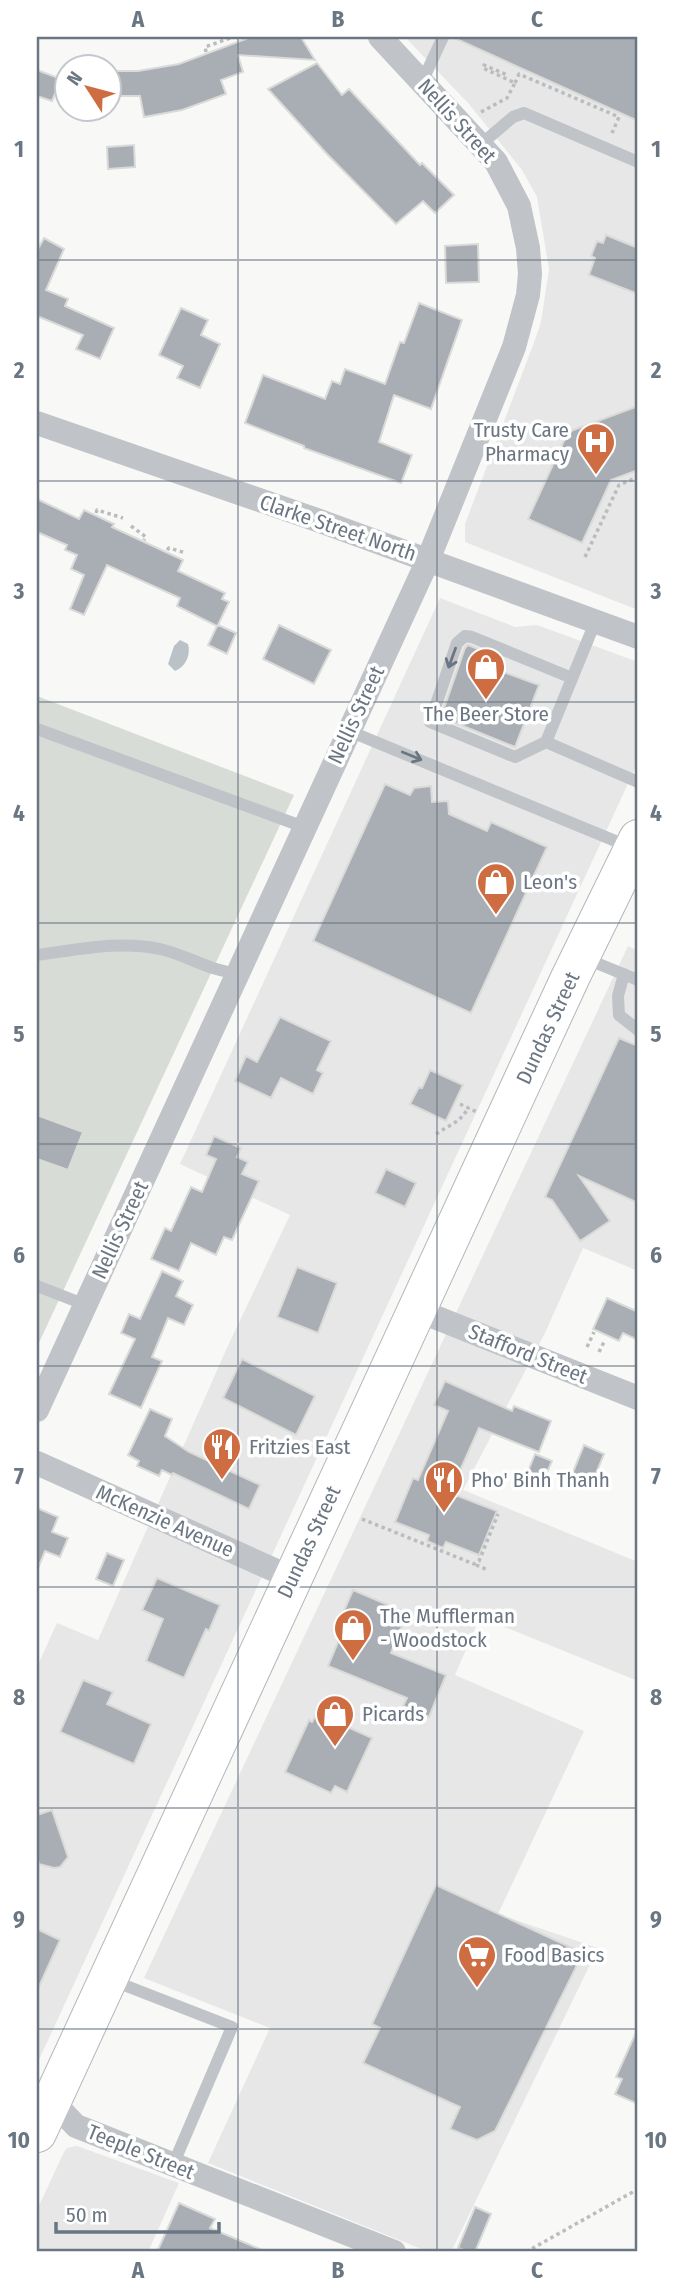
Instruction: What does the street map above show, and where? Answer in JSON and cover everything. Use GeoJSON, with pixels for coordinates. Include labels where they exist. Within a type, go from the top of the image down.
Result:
{"type":"FeatureCollection","features":[{"type":"Feature","properties":{"kind":"main road","name":"Dundas Street"},"geometry":{"type":"LineString","coordinates":[[42,2109],[107,1979],[581,957],[636,844]]}},
{"type":"Feature","properties":{"kind":"street","name":"Nellis Street"},"geometry":{"type":"LineString","coordinates":[[37,1410],[428,560],[514,347],[528,295],[528,248],[519,206],[505,175],[481,145],[380,37]]}},
{"type":"Feature","properties":{"kind":"street","name":"Clarke Street North"},"geometry":{"type":"LineString","coordinates":[[37,423],[638,636]]}},
{"type":"Feature","properties":{"kind":"street","name":"Stafford Street"},"geometry":{"type":"LineString","coordinates":[[417,1310],[638,1398]]}},
{"type":"Feature","properties":{"kind":"street","name":"McKenzie Avenue"},"geometry":{"type":"LineString","coordinates":[[37,1463],[292,1578]]}},
{"type":"Feature","properties":{"kind":"street","name":"Teeple Street"},"geometry":{"type":"LineString","coordinates":[[42,2109],[76,2126],[394,2252]]}},
{"type":"Feature","properties":{"kind":"lane"},"geometry":{"type":"LineString","coordinates":[[422,82],[443,37]]}},
{"type":"Feature","properties":{"kind":"lane"},"geometry":{"type":"LineString","coordinates":[[481,145],[513,117],[524,113],[638,162]]}},
{"type":"Feature","properties":{"kind":"lane"},"geometry":{"type":"LineString","coordinates":[[572,678],[472,636],[465,636],[457,643],[430,722],[515,757],[546,742],[596,620]]}},
{"type":"Feature","properties":{"kind":"lane"},"geometry":{"type":"LineString","coordinates":[[37,729],[304,827]]}},
{"type":"Feature","properties":{"kind":"lane"},"geometry":{"type":"LineString","coordinates":[[349,730],[636,844]]}},
{"type":"Feature","properties":{"kind":"lane"},"geometry":{"type":"LineString","coordinates":[[546,742],[638,782]]}},
{"type":"Feature","properties":{"kind":"lane"},"geometry":{"type":"LineString","coordinates":[[37,954],[121,945],[161,949],[222,972],[237,974]]}},
{"type":"Feature","properties":{"kind":"lane"},"geometry":{"type":"LineString","coordinates":[[581,957],[638,980]]}},
{"type":"Feature","properties":{"kind":"lane"},"geometry":{"type":"LineString","coordinates":[[624,974],[618,996],[619,1015],[638,1030]]}},
{"type":"Feature","properties":{"kind":"lane"},"geometry":{"type":"LineString","coordinates":[[37,1286],[86,1305]]}},
{"type":"Feature","properties":{"kind":"lane"},"geometry":{"type":"LineString","coordinates":[[107,1979],[232,2027],[173,2165]]}},
{"type":"Feature","properties":{"kind":"path"},"geometry":{"type":"LineString","coordinates":[[206,52],[205,47],[233,37]]}},
{"type":"Feature","properties":{"kind":"path"},"geometry":{"type":"LineString","coordinates":[[507,75],[484,65],[483,68],[515,83]]}},
{"type":"Feature","properties":{"kind":"path"},"geometry":{"type":"LineString","coordinates":[[460,122],[507,97],[519,74],[619,117],[606,148]]}},
{"type":"Feature","properties":{"kind":"path"},"geometry":{"type":"LineString","coordinates":[[585,557],[619,485],[638,477]]}},
{"type":"Feature","properties":{"kind":"path"},"geometry":{"type":"LineString","coordinates":[[96,513],[97,510],[123,518]]}},
{"type":"Feature","properties":{"kind":"path"},"geometry":{"type":"LineString","coordinates":[[131,526],[146,537],[145,540]]}},
{"type":"Feature","properties":{"kind":"path"},"geometry":{"type":"LineString","coordinates":[[167,550],[169,548],[186,553]]}},
{"type":"Feature","properties":{"kind":"path"},"geometry":{"type":"LineString","coordinates":[[460,1104],[480,1113]]}},
{"type":"Feature","properties":{"kind":"path"},"geometry":{"type":"LineString","coordinates":[[436,1134],[459,1120],[469,1108]]}},
{"type":"Feature","properties":{"kind":"path"},"geometry":{"type":"LineString","coordinates":[[587,1347],[594,1332]]}},
{"type":"Feature","properties":{"kind":"path"},"geometry":{"type":"LineString","coordinates":[[599,1352],[604,1342]]}},
{"type":"Feature","properties":{"kind":"path"},"geometry":{"type":"LineString","coordinates":[[474,1564],[479,1561],[498,1514]]}},
{"type":"Feature","properties":{"kind":"path"},"geometry":{"type":"LineString","coordinates":[[362,1519],[488,1570]]}},
{"type":"Feature","properties":{"kind":"path"},"geometry":{"type":"LineString","coordinates":[[526,2252],[638,2189]]}},
{"type":"Feature","properties":{"kind":"shaded area"},"geometry":{"type":"Polygon","coordinates":[[[405,37],[638,37],[638,610],[465,542],[465,524],[541,322],[549,269],[537,197],[522,170],[469,104],[405,37]]]}},
{"type":"Feature","properties":{"kind":"shaded area"},"geometry":{"type":"Polygon","coordinates":[[[440,598],[515,627],[537,625],[638,662],[638,762],[37,2064],[37,1667],[57,1623],[98,1640],[226,1350],[290,1215],[180,1164],[440,598]]]}},
{"type":"Feature","properties":{"kind":"shaded area"},"geometry":{"type":"Polygon","coordinates":[[[180,640],[188,644],[189,652],[185,663],[175,671],[168,664],[174,646],[180,640]]]}},
{"type":"Feature","properties":{"kind":"shaded area"},"geometry":{"type":"Polygon","coordinates":[[[37,696],[294,795],[37,1347],[37,696]]]}},
{"type":"Feature","properties":{"kind":"shaded area"},"geometry":{"type":"Polygon","coordinates":[[[628,946],[638,951],[638,1271],[583,1248],[544,1335],[463,1490],[638,1562],[638,1681],[480,1617],[455,1675],[584,1731],[498,1914],[598,1948],[451,2252],[429,2252],[208,2163],[270,2028],[144,1978],[628,946]]]}},
{"type":"Feature","properties":{"kind":"shaded area"},"geometry":{"type":"Polygon","coordinates":[[[77,2146],[179,2183],[148,2252],[37,2252],[37,2210],[64,2152],[67,2148],[77,2146]]]}},
{"type":"Feature","properties":{"kind":"building"},"geometry":{"type":"Polygon","coordinates":[[[251,37],[301,37],[315,60],[238,55],[243,72],[221,80],[226,94],[182,110],[144,117],[140,96],[122,96],[122,71],[179,64],[251,37]]]}},
{"type":"Feature","properties":{"kind":"building"},"geometry":{"type":"Polygon","coordinates":[[[452,37],[638,37],[638,121],[452,37]]]}},
{"type":"Feature","properties":{"kind":"building"},"geometry":{"type":"Polygon","coordinates":[[[317,63],[342,95],[349,89],[420,165],[422,163],[454,195],[435,213],[423,201],[396,224],[268,89],[317,63]]]}},
{"type":"Feature","properties":{"kind":"building"},"geometry":{"type":"Polygon","coordinates":[[[37,70],[52,76],[52,101],[37,96],[37,70]]]}},
{"type":"Feature","properties":{"kind":"building"},"geometry":{"type":"Polygon","coordinates":[[[134,145],[135,167],[108,169],[107,147],[134,145]]]}},
{"type":"Feature","properties":{"kind":"building"},"geometry":{"type":"Polygon","coordinates":[[[606,235],[638,248],[638,294],[589,275],[595,258],[591,256],[597,241],[603,243],[606,235]]]}},
{"type":"Feature","properties":{"kind":"building"},"geometry":{"type":"Polygon","coordinates":[[[44,238],[64,249],[46,290],[68,299],[65,306],[114,328],[100,359],[76,349],[83,335],[37,316],[37,251],[44,238]]]}},
{"type":"Feature","properties":{"kind":"building"},"geometry":{"type":"Polygon","coordinates":[[[478,244],[479,282],[446,283],[445,246],[478,244]]]}},
{"type":"Feature","properties":{"kind":"building"},"geometry":{"type":"Polygon","coordinates":[[[419,303],[462,320],[431,409],[394,395],[379,442],[412,455],[401,483],[304,448],[245,423],[263,375],[325,399],[332,381],[340,384],[345,369],[385,384],[400,342],[404,343],[419,303]]]}},
{"type":"Feature","properties":{"kind":"building"},"geometry":{"type":"Polygon","coordinates":[[[181,308],[208,320],[201,335],[220,344],[200,388],[177,378],[183,366],[159,355],[181,308]]]}},
{"type":"Feature","properties":{"kind":"building"},"geometry":{"type":"Polygon","coordinates":[[[638,406],[638,470],[611,480],[582,543],[528,519],[568,432],[638,406]]]}},
{"type":"Feature","properties":{"kind":"building"},"geometry":{"type":"Polygon","coordinates":[[[37,499],[79,519],[84,510],[114,524],[112,527],[183,560],[178,571],[225,593],[222,599],[229,602],[218,625],[236,633],[227,654],[208,645],[217,626],[177,606],[180,598],[107,565],[84,615],[70,609],[84,575],[71,569],[77,555],[65,550],[67,545],[37,532],[37,499]]]}},
{"type":"Feature","properties":{"kind":"building"},"geometry":{"type":"Polygon","coordinates":[[[279,625],[331,650],[314,684],[263,659],[279,625]]]}},
{"type":"Feature","properties":{"kind":"building","name":"The Beer Store"},"geometry":{"type":"Polygon","coordinates":[[[468,645],[488,653],[484,665],[539,685],[515,747],[441,717],[468,645]]]}},
{"type":"Feature","properties":{"kind":"building"},"geometry":{"type":"Polygon","coordinates":[[[385,784],[410,795],[414,788],[431,786],[432,802],[448,801],[449,814],[487,831],[491,822],[547,847],[471,1013],[313,941],[385,784]]]}},
{"type":"Feature","properties":{"kind":"building"},"geometry":{"type":"Polygon","coordinates":[[[280,1017],[331,1041],[317,1070],[323,1073],[313,1094],[281,1078],[271,1098],[235,1081],[246,1056],[257,1062],[280,1017]]]}},
{"type":"Feature","properties":{"kind":"building"},"geometry":{"type":"Polygon","coordinates":[[[619,1038],[638,1046],[638,1203],[579,1176],[610,1221],[580,1241],[552,1200],[545,1197],[619,1038]]]}},
{"type":"Feature","properties":{"kind":"building"},"geometry":{"type":"Polygon","coordinates":[[[430,1070],[463,1085],[446,1121],[410,1104],[419,1087],[422,1088],[430,1070]]]}},
{"type":"Feature","properties":{"kind":"building"},"geometry":{"type":"Polygon","coordinates":[[[37,1115],[83,1132],[68,1170],[37,1159],[37,1115]]]}},
{"type":"Feature","properties":{"kind":"building"},"geometry":{"type":"Polygon","coordinates":[[[214,1136],[241,1148],[237,1157],[248,1162],[242,1174],[259,1181],[232,1240],[224,1237],[216,1255],[191,1243],[179,1271],[151,1259],[165,1228],[171,1231],[191,1187],[202,1192],[216,1159],[206,1155],[214,1136]]]}},
{"type":"Feature","properties":{"kind":"building"},"geometry":{"type":"Polygon","coordinates":[[[386,1169],[416,1183],[405,1207],[375,1193],[386,1169]]]}},
{"type":"Feature","properties":{"kind":"building"},"geometry":{"type":"Polygon","coordinates":[[[297,1267],[337,1283],[318,1333],[277,1317],[297,1267]]]}},
{"type":"Feature","properties":{"kind":"building"},"geometry":{"type":"Polygon","coordinates":[[[162,1271],[183,1281],[176,1296],[193,1305],[184,1325],[168,1318],[152,1357],[162,1361],[141,1408],[109,1394],[135,1339],[121,1333],[129,1314],[140,1319],[162,1271]]]}},
{"type":"Feature","properties":{"kind":"building"},"geometry":{"type":"Polygon","coordinates":[[[607,1298],[638,1312],[638,1340],[623,1333],[619,1341],[593,1329],[607,1298]]]}},
{"type":"Feature","properties":{"kind":"building"},"geometry":{"type":"Polygon","coordinates":[[[242,1359],[315,1396],[296,1435],[223,1398],[242,1359]]]}},
{"type":"Feature","properties":{"kind":"building"},"geometry":{"type":"Polygon","coordinates":[[[445,1381],[512,1411],[514,1406],[551,1421],[539,1452],[479,1428],[450,1493],[497,1511],[479,1555],[446,1542],[443,1548],[427,1541],[429,1535],[395,1522],[413,1478],[418,1480],[448,1411],[434,1405],[445,1381]]]}},
{"type":"Feature","properties":{"kind":"building"},"geometry":{"type":"Polygon","coordinates":[[[150,1409],[172,1419],[165,1436],[189,1452],[260,1485],[249,1509],[173,1473],[172,1475],[162,1470],[159,1476],[137,1466],[139,1461],[128,1455],[150,1409]]]}},
{"type":"Feature","properties":{"kind":"building"},"geometry":{"type":"Polygon","coordinates":[[[584,1445],[604,1454],[591,1486],[571,1477],[584,1445]]]}},
{"type":"Feature","properties":{"kind":"building"},"geometry":{"type":"Polygon","coordinates":[[[535,1454],[552,1461],[541,1486],[525,1479],[535,1454]]]}},
{"type":"Feature","properties":{"kind":"building"},"geometry":{"type":"Polygon","coordinates":[[[37,1508],[58,1517],[52,1532],[68,1538],[60,1557],[45,1551],[38,1568],[37,1508]]]}},
{"type":"Feature","properties":{"kind":"building"},"geometry":{"type":"Polygon","coordinates":[[[107,1553],[124,1560],[113,1586],[96,1579],[107,1553]]]}},
{"type":"Feature","properties":{"kind":"building"},"geometry":{"type":"Polygon","coordinates":[[[157,1578],[220,1605],[184,1678],[146,1661],[163,1619],[142,1610],[157,1578]]]}},
{"type":"Feature","properties":{"kind":"building"},"geometry":{"type":"Polygon","coordinates":[[[353,1590],[407,1613],[391,1653],[446,1675],[429,1717],[403,1706],[407,1698],[328,1666],[346,1623],[340,1620],[353,1590]]]}},
{"type":"Feature","properties":{"kind":"building"},"geometry":{"type":"Polygon","coordinates":[[[83,1680],[113,1692],[107,1704],[151,1724],[134,1764],[60,1732],[83,1680]]]}},
{"type":"Feature","properties":{"kind":"building"},"geometry":{"type":"Polygon","coordinates":[[[317,1713],[372,1738],[347,1792],[335,1786],[331,1793],[285,1772],[309,1720],[312,1722],[317,1713]]]}},
{"type":"Feature","properties":{"kind":"building"},"geometry":{"type":"Polygon","coordinates":[[[52,1810],[68,1857],[60,1867],[54,1868],[39,1864],[37,1856],[37,1815],[52,1810]]]}},
{"type":"Feature","properties":{"kind":"building","name":"Food Basics"},"geometry":{"type":"Polygon","coordinates":[[[436,1885],[583,1953],[495,2131],[477,2140],[450,2129],[460,2107],[363,2063],[380,2028],[372,2024],[436,1885]]]}},
{"type":"Feature","properties":{"kind":"building"},"geometry":{"type":"Polygon","coordinates":[[[37,1929],[60,1940],[37,1991],[37,1929]]]}},
{"type":"Feature","properties":{"kind":"building"},"geometry":{"type":"Polygon","coordinates":[[[638,2028],[638,2104],[615,2094],[622,2079],[616,2077],[638,2028]]]}},
{"type":"Feature","properties":{"kind":"building"},"geometry":{"type":"Polygon","coordinates":[[[179,2203],[215,2219],[210,2228],[267,2252],[157,2252],[179,2203]]]}},
{"type":"Feature","properties":{"kind":"building"},"geometry":{"type":"Polygon","coordinates":[[[475,2207],[491,2214],[475,2252],[470,2252],[458,2248],[475,2207]]]}},
{"type":"Feature","properties":{"kind":"place","name":"Trusty Care Pharmacy"},"geometry":{"type":"Point","coordinates":[596,476]}},
{"type":"Feature","properties":{"kind":"place","name":"The Beer Store"},"geometry":{"type":"Point","coordinates":[486,701]}},
{"type":"Feature","properties":{"kind":"place","name":"Leon's"},"geometry":{"type":"Point","coordinates":[496,916]}},
{"type":"Feature","properties":{"kind":"place","name":"Fritzies East"},"geometry":{"type":"Point","coordinates":[222,1481]}},
{"type":"Feature","properties":{"kind":"place","name":"Pho' Binh Thanh"},"geometry":{"type":"Point","coordinates":[444,1514]}},
{"type":"Feature","properties":{"kind":"place","name":"The Mufflerman - Woodstock"},"geometry":{"type":"Point","coordinates":[353,1662]}},
{"type":"Feature","properties":{"kind":"place","name":"Picards"},"geometry":{"type":"Point","coordinates":[335,1748]}},
{"type":"Feature","properties":{"kind":"place","name":"Food Basics"},"geometry":{"type":"Point","coordinates":[477,1989]}}]}
